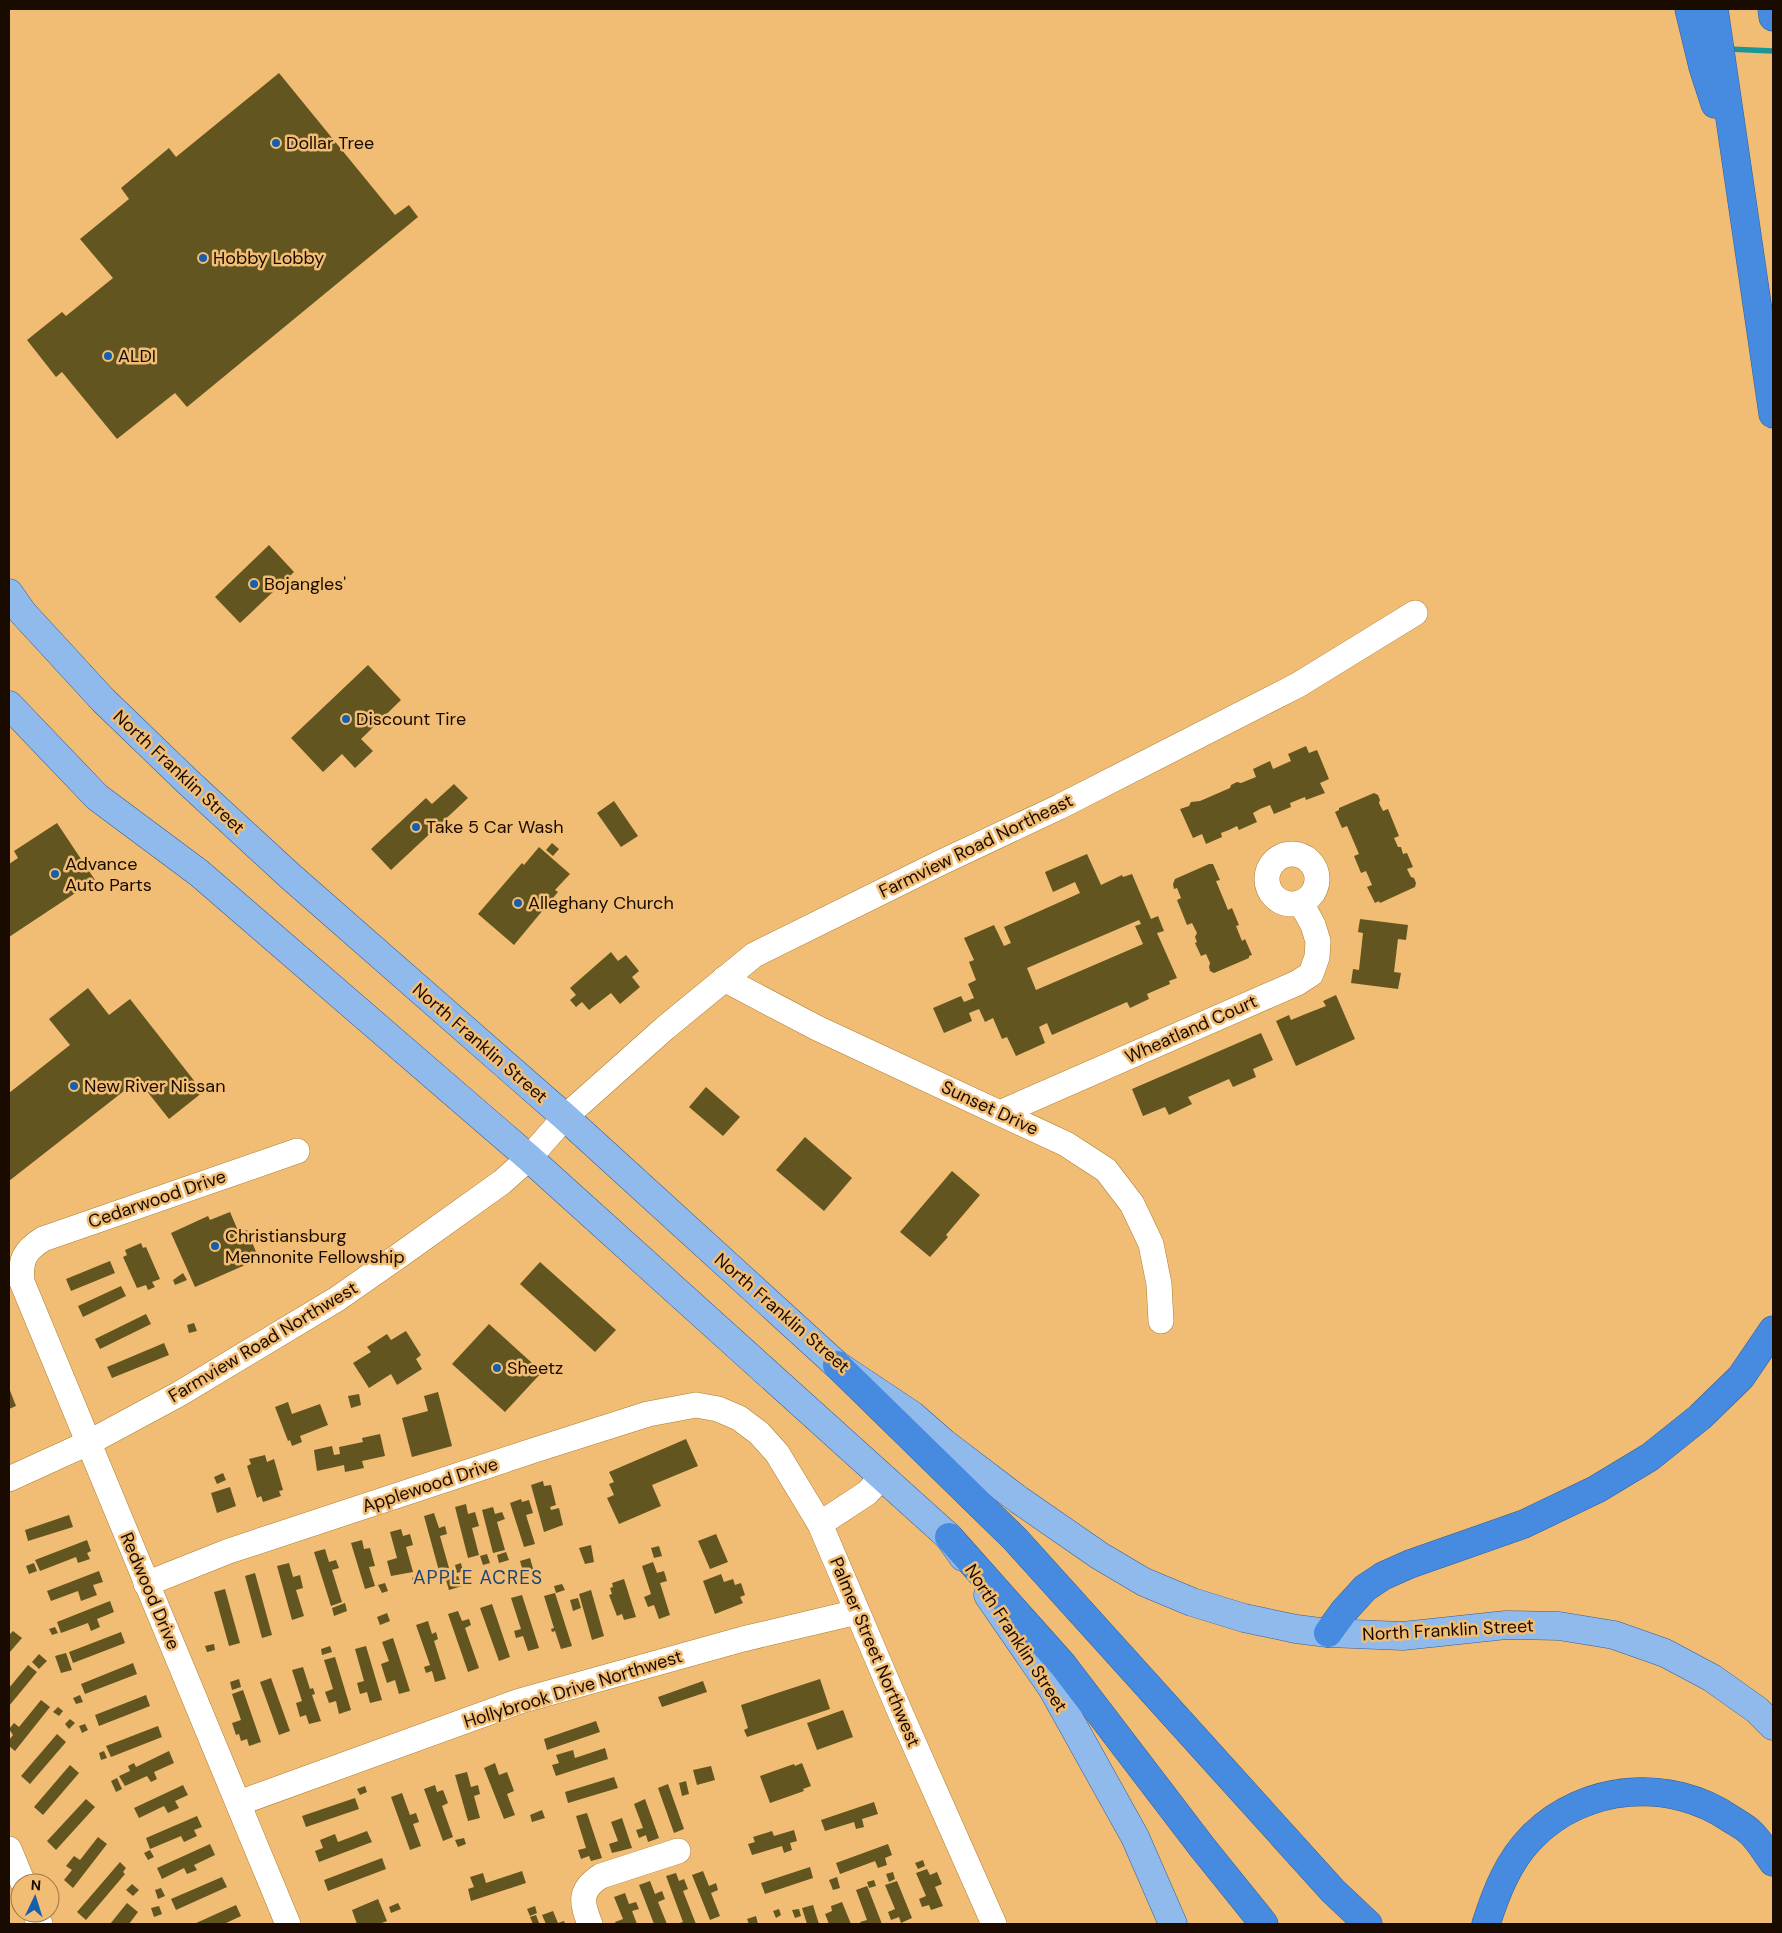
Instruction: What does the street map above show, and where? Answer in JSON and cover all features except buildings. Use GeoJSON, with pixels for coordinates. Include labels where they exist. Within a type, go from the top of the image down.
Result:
{"type":"FeatureCollection","features":[{"type":"Feature","properties":{"kind":"highway"},"geometry":{"type":"LineString","coordinates":[[1689,9],[1703,67],[1740,182]]}},
{"type":"Feature","properties":{"kind":"highway"},"geometry":{"type":"LineString","coordinates":[[1714,9],[1773,414]]}},
{"type":"Feature","properties":{"kind":"highway"},"geometry":{"type":"LineString","coordinates":[[1772,9],[1773,16]]}},
{"type":"Feature","properties":{"kind":"highway"},"geometry":{"type":"LineString","coordinates":[[1328,1633],[1365,1588],[1383,1576],[1410,1564],[1524,1524],[1597,1489],[1650,1457],[1700,1417],[1741,1377],[1773,1330]]}},
{"type":"Feature","properties":{"kind":"highway"},"geometry":{"type":"LineString","coordinates":[[837,1365],[1015,1539],[1333,1891],[1368,1924]]}},
{"type":"Feature","properties":{"kind":"highway"},"geometry":{"type":"LineString","coordinates":[[949,1537],[1063,1665],[1264,1924]]}},
{"type":"Feature","properties":{"kind":"highway"},"geometry":{"type":"LineString","coordinates":[[1486,1924],[1495,1897],[1510,1866],[1531,1838],[1557,1816],[1587,1801],[1618,1792],[1644,1790],[1682,1796],[1717,1809],[1750,1832],[1773,1862]]}},
{"type":"Feature","properties":{"kind":"main road","name":"North Franklin Street"},"geometry":{"type":"LineString","coordinates":[[9,593],[23,613],[103,700],[188,782],[290,876],[565,1117],[837,1365],[912,1415],[944,1443],[1042,1516],[1100,1556],[1144,1582],[1192,1602],[1244,1618],[1296,1629],[1328,1633],[1402,1636],[1506,1625],[1559,1626],[1614,1635],[1665,1653],[1712,1678],[1757,1710],[1773,1726]]}},
{"type":"Feature","properties":{"kind":"main road","name":"North Franklin Street"},"geometry":{"type":"LineString","coordinates":[[9,705],[97,797],[199,873],[529,1158],[949,1537],[1052,1688],[1134,1837],[1173,1924]]}},
{"type":"Feature","properties":{"kind":"street","name":"Farmview Road Northeast"},"geometry":{"type":"LineString","coordinates":[[565,1117],[665,1028],[754,955],[1059,807],[1298,685],[1414,613]]}},
{"type":"Feature","properties":{"kind":"street","name":"Wheatland Court"},"geometry":{"type":"LineString","coordinates":[[1000,1113],[1288,987],[1311,974],[1317,957],[1318,941],[1313,925],[1301,903]]}},
{"type":"Feature","properties":{"kind":"street","name":"Sunset Drive"},"geometry":{"type":"LineString","coordinates":[[724,979],[817,1028],[1066,1144],[1106,1170],[1132,1204],[1152,1244],[1159,1284],[1161,1321]]}},
{"type":"Feature","properties":{"kind":"street","name":"Farmview Road Northwest"},"geometry":{"type":"LineString","coordinates":[[9,1479],[88,1443],[179,1394],[337,1299],[502,1182],[529,1158],[565,1117]]}},
{"type":"Feature","properties":{"kind":"street","name":"Cedarwood Drive"},"geometry":{"type":"LineString","coordinates":[[24,1256],[32,1246],[43,1239],[297,1151]]}},
{"type":"Feature","properties":{"kind":"street","name":"Redwood Drive"},"geometry":{"type":"LineString","coordinates":[[24,1256],[21,1269],[22,1282],[288,1924]]}},
{"type":"Feature","properties":{"kind":"street","name":"Applewood Drive"},"geometry":{"type":"LineString","coordinates":[[146,1584],[229,1551],[648,1414],[676,1407],[696,1405],[718,1409]]}},
{"type":"Feature","properties":{"kind":"street","name":"Palmer Street Northwest"},"geometry":{"type":"LineString","coordinates":[[718,1409],[739,1418],[759,1433],[777,1453],[820,1524],[994,1924]]}},
{"type":"Feature","properties":{"kind":"street"},"geometry":{"type":"LineString","coordinates":[[820,1524],[867,1493],[882,1477]]}},
{"type":"Feature","properties":{"kind":"street","name":"Hollybrook Drive Northwest"},"geometry":{"type":"LineString","coordinates":[[239,1803],[520,1701],[743,1639],[857,1612]]}},
{"type":"Feature","properties":{"kind":"street"},"geometry":{"type":"LineString","coordinates":[[9,1849],[19,1873]]}},
{"type":"Feature","properties":{"kind":"street"},"geometry":{"type":"LineString","coordinates":[[590,1924],[584,1908],[584,1895],[590,1883],[601,1876],[678,1851]]}},
{"type":"Feature","properties":{"kind":"waterway"},"geometry":{"type":"LineString","coordinates":[[1728,49],[1773,51]]}},
{"type":"Feature","properties":{"kind":"place","name":"Dollar Tree"},"geometry":{"type":"Point","coordinates":[276,143]}},
{"type":"Feature","properties":{"kind":"place","name":"Hobby Lobby"},"geometry":{"type":"Point","coordinates":[203,258]}},
{"type":"Feature","properties":{"kind":"place","name":"ALDI"},"geometry":{"type":"Point","coordinates":[108,356]}},
{"type":"Feature","properties":{"kind":"place","name":"Bojangles'"},"geometry":{"type":"Point","coordinates":[254,584]}},
{"type":"Feature","properties":{"kind":"place","name":"Discount Tire"},"geometry":{"type":"Point","coordinates":[346,719]}},
{"type":"Feature","properties":{"kind":"place","name":"Take 5 Car Wash"},"geometry":{"type":"Point","coordinates":[416,827]}},
{"type":"Feature","properties":{"kind":"place","name":"Advance Auto Parts"},"geometry":{"type":"Point","coordinates":[55,874]}},
{"type":"Feature","properties":{"kind":"place","name":"Alleghany Church"},"geometry":{"type":"Point","coordinates":[518,903]}},
{"type":"Feature","properties":{"kind":"place","name":"New River Nissan"},"geometry":{"type":"Point","coordinates":[74,1086]}},
{"type":"Feature","properties":{"kind":"place","name":"Christiansburg Mennonite Fellowship"},"geometry":{"type":"Point","coordinates":[215,1246]}},
{"type":"Feature","properties":{"kind":"place","name":"Sheetz"},"geometry":{"type":"Point","coordinates":[497,1368]}},
{"type":"Feature","properties":{"kind":"district","name":"APPLE ACRES"},"geometry":{"type":"Point","coordinates":[478,1577]}}]}
